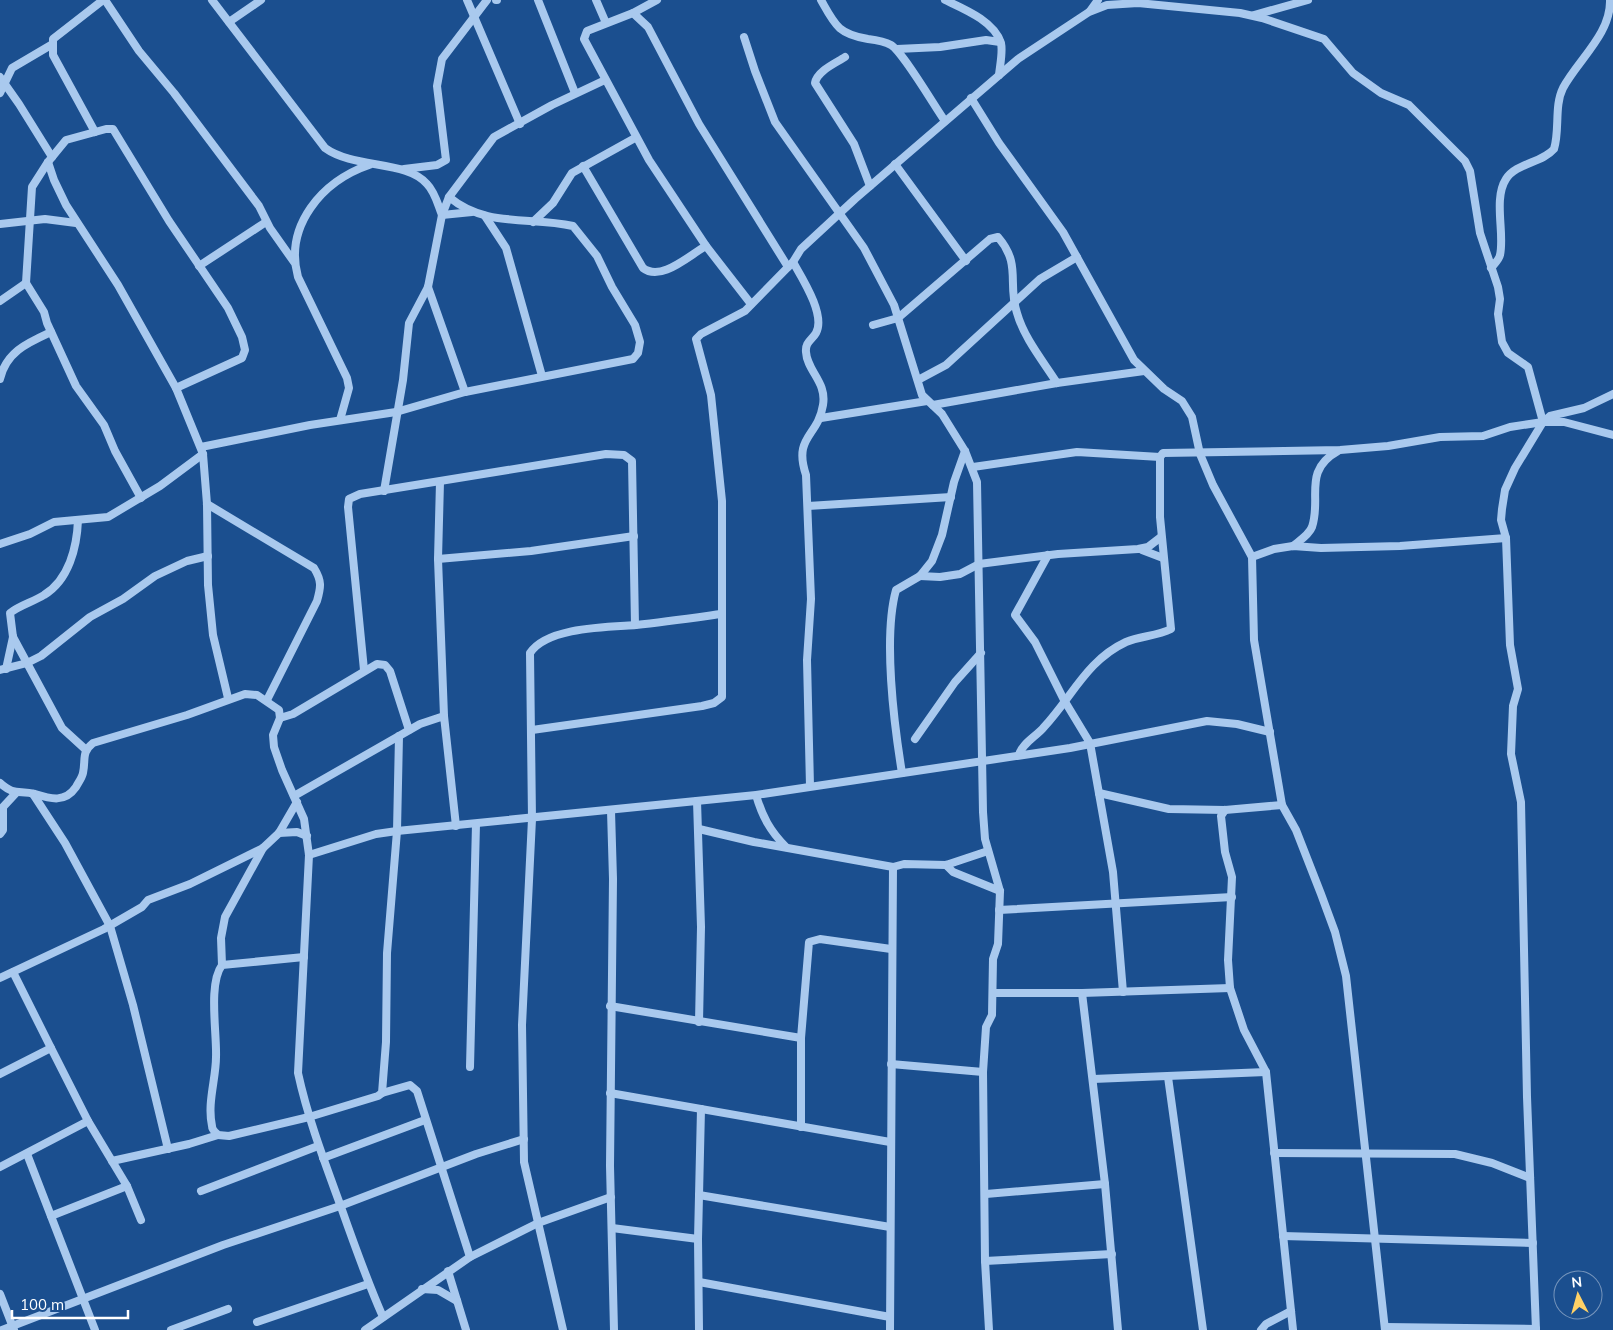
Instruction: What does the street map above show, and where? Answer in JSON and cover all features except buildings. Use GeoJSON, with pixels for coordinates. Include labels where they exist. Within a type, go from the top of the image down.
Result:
{"type":"FeatureCollection","features":[{"type":"Feature","properties":{"kind":"street"},"geometry":{"type":"LineString","coordinates":[[95,132],[53,55],[51,45],[53,39],[104,0],[139,51],[174,93],[258,206],[266,222],[294,262],[305,294],[347,378],[349,388],[340,420]]}},
{"type":"Feature","properties":{"kind":"street"},"geometry":{"type":"LineString","coordinates":[[212,0],[325,148],[348,160],[400,169],[437,165],[446,160],[437,86],[442,59],[487,0]]}},
{"type":"Feature","properties":{"kind":"street"},"geometry":{"type":"LineString","coordinates":[[228,22],[261,0]]}},
{"type":"Feature","properties":{"kind":"street"},"geometry":{"type":"LineString","coordinates":[[467,0],[520,124]]}},
{"type":"Feature","properties":{"kind":"street"},"geometry":{"type":"LineString","coordinates":[[538,0],[575,93]]}},
{"type":"Feature","properties":{"kind":"street"},"geometry":{"type":"LineString","coordinates":[[596,0],[606,23]]}},
{"type":"Feature","properties":{"kind":"street"},"geometry":{"type":"LineString","coordinates":[[657,0],[587,31],[584,35],[635,138],[706,246],[751,304]]}},
{"type":"Feature","properties":{"kind":"street"},"geometry":{"type":"LineString","coordinates":[[821,0],[836,26],[843,32],[852,37],[883,42],[897,49],[940,47],[986,40],[1000,42]]}},
{"type":"Feature","properties":{"kind":"street"},"geometry":{"type":"LineString","coordinates":[[945,0],[972,13],[996,33],[1000,42],[999,75]]}},
{"type":"Feature","properties":{"kind":"street"},"geometry":{"type":"LineString","coordinates":[[1089,12],[1098,0]]}},
{"type":"Feature","properties":{"kind":"street"},"geometry":{"type":"LineString","coordinates":[[1252,16],[1308,0]]}},
{"type":"Feature","properties":{"kind":"street"},"geometry":{"type":"LineString","coordinates":[[1491,268],[1499,257],[1504,183],[1513,172],[1549,155],[1554,149],[1560,98],[1563,90],[1608,19],[1610,0]]}},
{"type":"Feature","properties":{"kind":"street"},"geometry":{"type":"LineString","coordinates":[[532,730],[714,703],[722,697],[720,614],[722,501],[710,395],[696,339],[700,334],[745,311],[790,265],[801,249],[895,164],[1018,59],[1089,12],[1107,4],[1138,3],[1252,16],[1324,39],[1353,73],[1381,93],[1409,105],[1460,155],[1470,171],[1480,233],[1500,299],[1498,314],[1502,342],[1508,353],[1528,367],[1543,422]]}},
{"type":"Feature","properties":{"kind":"street"},"geometry":{"type":"LineString","coordinates":[[633,12],[648,26],[699,124],[790,265],[810,292],[818,321],[816,333],[807,343],[806,353],[821,382],[824,402],[821,418],[810,430],[801,456],[806,475],[811,599],[807,660],[810,786]]}},
{"type":"Feature","properties":{"kind":"street"},"geometry":{"type":"LineString","coordinates":[[744,37],[754,71],[775,122],[864,248],[894,305],[922,395],[942,414],[973,467],[977,482],[984,760],[983,812],[988,851],[1000,890],[998,944],[993,958],[994,993],[992,1015],[986,1027],[983,1072],[986,1194],[985,1261],[989,1330]]}},
{"type":"Feature","properties":{"kind":"street"},"geometry":{"type":"LineString","coordinates":[[0,93],[2,81],[12,68],[51,45]]}},
{"type":"Feature","properties":{"kind":"street"},"geometry":{"type":"LineString","coordinates":[[897,49],[945,121]]}},
{"type":"Feature","properties":{"kind":"street"},"geometry":{"type":"LineString","coordinates":[[845,57],[821,72],[815,83],[854,144],[870,186]]}},
{"type":"Feature","properties":{"kind":"street"},"geometry":{"type":"LineString","coordinates":[[384,491],[396,412],[403,380],[410,323],[428,287],[442,215],[449,197],[494,137],[575,93],[605,80]]}},
{"type":"Feature","properties":{"kind":"street"},"geometry":{"type":"LineString","coordinates":[[2,81],[50,159],[54,180],[76,223],[83,229],[118,285],[176,388],[202,451],[207,504],[213,635],[228,698]]}},
{"type":"Feature","properties":{"kind":"street"},"geometry":{"type":"LineString","coordinates":[[971,98],[999,143],[1063,232],[1134,360],[1182,401],[1192,417],[1200,454],[1224,509],[1252,557],[1254,640],[1282,805],[1296,830],[1321,894],[1335,932],[1346,976],[1385,1328],[1536,1330],[1530,1178],[1521,802],[1511,754],[1513,706],[1518,689],[1510,645],[1506,538],[1501,520],[1505,490],[1523,454],[1543,422],[1550,416],[1584,408],[1613,394]]}},
{"type":"Feature","properties":{"kind":"street"},"geometry":{"type":"LineString","coordinates":[[141,498],[122,464],[104,425],[76,386],[51,332],[44,312],[26,283],[32,187],[50,159],[66,140],[114,129],[139,174],[228,308],[242,337],[245,350],[242,358],[176,388]]}},
{"type":"Feature","properties":{"kind":"street"},"geometry":{"type":"LineString","coordinates":[[533,222],[553,203],[572,173],[635,138]]}},
{"type":"Feature","properties":{"kind":"street"},"geometry":{"type":"LineString","coordinates":[[895,164],[966,261]]}},
{"type":"Feature","properties":{"kind":"street"},"geometry":{"type":"LineString","coordinates":[[294,262],[296,238],[309,210],[323,192],[352,171],[370,165]]}},
{"type":"Feature","properties":{"kind":"street"},"geometry":{"type":"LineString","coordinates":[[583,166],[643,268],[650,274],[660,273],[706,246]]}},
{"type":"Feature","properties":{"kind":"street"},"geometry":{"type":"LineString","coordinates":[[400,169],[420,177],[427,183],[442,215]]}},
{"type":"Feature","properties":{"kind":"street"},"geometry":{"type":"LineString","coordinates":[[0,544],[30,534],[54,522],[108,517],[141,498],[202,451],[340,420],[396,412],[465,392],[633,359],[638,353],[640,342],[635,325],[612,287],[597,256],[573,226],[500,220],[473,212],[449,197]]}},
{"type":"Feature","properties":{"kind":"street"},"geometry":{"type":"LineString","coordinates":[[442,215],[473,212]]}},
{"type":"Feature","properties":{"kind":"street"},"geometry":{"type":"LineString","coordinates":[[485,216],[506,248],[542,376]]}},
{"type":"Feature","properties":{"kind":"street"},"geometry":{"type":"LineString","coordinates":[[0,224],[45,219],[76,223]]}},
{"type":"Feature","properties":{"kind":"street"},"geometry":{"type":"LineString","coordinates":[[199,266],[266,222]]}},
{"type":"Feature","properties":{"kind":"street"},"geometry":{"type":"LineString","coordinates":[[873,325],[898,318],[990,239],[998,237],[1012,259],[1016,312],[1057,383]]}},
{"type":"Feature","properties":{"kind":"street"},"geometry":{"type":"LineString","coordinates":[[918,380],[946,364],[1040,279],[1077,257]]}},
{"type":"Feature","properties":{"kind":"street"},"geometry":{"type":"LineString","coordinates":[[0,301],[26,283]]}},
{"type":"Feature","properties":{"kind":"street"},"geometry":{"type":"LineString","coordinates":[[428,287],[465,392]]}},
{"type":"Feature","properties":{"kind":"street"},"geometry":{"type":"LineString","coordinates":[[0,379],[4,363],[17,350],[51,332]]}},
{"type":"Feature","properties":{"kind":"street"},"geometry":{"type":"LineString","coordinates":[[0,354],[4,363]]}},
{"type":"Feature","properties":{"kind":"street"},"geometry":{"type":"LineString","coordinates":[[821,418],[1144,370]]}},
{"type":"Feature","properties":{"kind":"street"},"geometry":{"type":"LineString","coordinates":[[1018,755],[1025,744],[1045,727],[1094,662],[1126,642],[1170,629],[1161,537],[1160,457],[1163,453],[1200,454],[1340,450],[1440,437],[1483,436],[1510,427],[1543,422],[1564,422],[1613,435]]}},
{"type":"Feature","properties":{"kind":"street"},"geometry":{"type":"LineString","coordinates":[[1293,546],[1304,538],[1312,528],[1314,485],[1318,472],[1327,457],[1340,450]]}},
{"type":"Feature","properties":{"kind":"street"},"geometry":{"type":"LineString","coordinates":[[902,772],[894,725],[891,649],[892,603],[896,590],[920,576],[932,561],[942,535],[950,497],[965,452]]}},
{"type":"Feature","properties":{"kind":"street"},"geometry":{"type":"LineString","coordinates":[[973,467],[1077,452],[1160,457]]}},
{"type":"Feature","properties":{"kind":"street"},"geometry":{"type":"LineString","coordinates":[[364,670],[349,499],[360,494],[606,454],[624,455],[632,462],[635,625]]}},
{"type":"Feature","properties":{"kind":"street"},"geometry":{"type":"LineString","coordinates":[[440,482],[438,559],[444,716],[456,826]]}},
{"type":"Feature","properties":{"kind":"street"},"geometry":{"type":"LineString","coordinates":[[808,506],[950,497]]}},
{"type":"Feature","properties":{"kind":"street"},"geometry":{"type":"LineString","coordinates":[[207,504],[314,568],[320,579],[321,589],[317,601],[267,700]]}},
{"type":"Feature","properties":{"kind":"street"},"geometry":{"type":"LineString","coordinates":[[78,520],[73,557],[63,576],[45,595],[10,613],[13,637],[62,728],[85,749]]}},
{"type":"Feature","properties":{"kind":"street"},"geometry":{"type":"LineString","coordinates":[[438,559],[530,551],[634,536]]}},
{"type":"Feature","properties":{"kind":"street"},"geometry":{"type":"LineString","coordinates":[[920,576],[940,577],[960,574],[979,564],[1048,555],[1138,549],[1148,547],[1161,537]]}},
{"type":"Feature","properties":{"kind":"street"},"geometry":{"type":"LineString","coordinates":[[1252,557],[1274,549],[1293,546],[1321,548],[1400,546],[1506,538]]}},
{"type":"Feature","properties":{"kind":"street"},"geometry":{"type":"LineString","coordinates":[[1138,549],[1163,558]]}},
{"type":"Feature","properties":{"kind":"street"},"geometry":{"type":"LineString","coordinates":[[1048,555],[1015,615],[1035,642],[1064,700],[1090,743],[1113,872],[1123,992]]}},
{"type":"Feature","properties":{"kind":"street"},"geometry":{"type":"LineString","coordinates":[[3,669],[27,663],[41,656],[90,617],[123,599],[156,576],[187,561],[208,556]]}},
{"type":"Feature","properties":{"kind":"street"},"geometry":{"type":"LineString","coordinates":[[563,1330],[524,1162],[522,1025],[532,819],[530,653],[535,646],[546,639],[575,631],[720,614]]}},
{"type":"Feature","properties":{"kind":"street"},"geometry":{"type":"LineString","coordinates":[[3,669],[13,637]]}},
{"type":"Feature","properties":{"kind":"street"},"geometry":{"type":"LineString","coordinates":[[915,738],[955,682],[981,653]]}},
{"type":"Feature","properties":{"kind":"street"},"geometry":{"type":"LineString","coordinates":[[0,782],[16,793],[58,799],[69,796],[83,775],[82,757],[85,749],[93,743],[187,715],[228,698],[245,694],[256,695],[267,700],[280,714],[293,714],[377,664],[385,665],[390,671],[409,730]]}},
{"type":"Feature","properties":{"kind":"street"},"geometry":{"type":"LineString","coordinates":[[280,714],[273,735],[274,748],[295,799],[307,836],[308,855],[298,1073],[318,1146],[368,1284],[383,1317]]}},
{"type":"Feature","properties":{"kind":"street"},"geometry":{"type":"LineString","coordinates":[[0,978],[110,926],[142,907],[148,900],[190,884],[263,848],[279,833],[295,799],[398,736],[444,716]]}},
{"type":"Feature","properties":{"kind":"street"},"geometry":{"type":"LineString","coordinates":[[308,855],[376,834],[756,795],[902,772],[948,768],[1207,721],[1237,724],[1270,732]]}},
{"type":"Feature","properties":{"kind":"street"},"geometry":{"type":"LineString","coordinates":[[382,1093],[386,1042],[387,953],[397,831],[398,736]]}},
{"type":"Feature","properties":{"kind":"street"},"geometry":{"type":"LineString","coordinates":[[0,834],[2,830],[3,807],[16,793]]}},
{"type":"Feature","properties":{"kind":"street"},"geometry":{"type":"LineString","coordinates":[[1099,793],[1169,809],[1225,810],[1282,805]]}},
{"type":"Feature","properties":{"kind":"street"},"geometry":{"type":"LineString","coordinates":[[33,794],[65,843],[110,926],[133,1005],[168,1148]]}},
{"type":"Feature","properties":{"kind":"street"},"geometry":{"type":"LineString","coordinates":[[756,795],[763,818],[775,836],[786,847]]}},
{"type":"Feature","properties":{"kind":"street"},"geometry":{"type":"LineString","coordinates":[[698,802],[701,927],[699,1022]]}},
{"type":"Feature","properties":{"kind":"street"},"geometry":{"type":"LineString","coordinates":[[1225,810],[1221,816],[1225,852],[1232,877],[1228,960],[1230,988],[1244,1030],[1266,1072],[1293,1330]]}},
{"type":"Feature","properties":{"kind":"street"},"geometry":{"type":"LineString","coordinates":[[611,811],[613,879],[610,1093],[614,1330]]}},
{"type":"Feature","properties":{"kind":"street"},"geometry":{"type":"LineString","coordinates":[[470,1068],[476,824]]}},
{"type":"Feature","properties":{"kind":"street"},"geometry":{"type":"LineString","coordinates":[[699,829],[893,867],[904,864],[946,865],[988,851]]}},
{"type":"Feature","properties":{"kind":"street"},"geometry":{"type":"LineString","coordinates":[[279,833],[297,832],[307,836]]}},
{"type":"Feature","properties":{"kind":"street"},"geometry":{"type":"LineString","coordinates":[[218,1135],[212,1128],[211,1107],[216,1058],[215,999],[217,972],[222,966],[221,938],[225,917],[263,848]]}},
{"type":"Feature","properties":{"kind":"street"},"geometry":{"type":"LineString","coordinates":[[946,865],[953,872],[1000,890]]}},
{"type":"Feature","properties":{"kind":"street"},"geometry":{"type":"LineString","coordinates":[[890,1330],[893,867]]}},
{"type":"Feature","properties":{"kind":"street"},"geometry":{"type":"LineString","coordinates":[[999,910],[1232,897]]}},
{"type":"Feature","properties":{"kind":"street"},"geometry":{"type":"LineString","coordinates":[[801,1127],[801,1038],[808,942],[820,939],[891,950]]}},
{"type":"Feature","properties":{"kind":"street"},"geometry":{"type":"LineString","coordinates":[[222,966],[304,957]]}},
{"type":"Feature","properties":{"kind":"street"},"geometry":{"type":"LineString","coordinates":[[13,972],[88,1122],[127,1186],[141,1220]]}},
{"type":"Feature","properties":{"kind":"street"},"geometry":{"type":"LineString","coordinates":[[994,993],[1082,994],[1230,988]]}},
{"type":"Feature","properties":{"kind":"street"},"geometry":{"type":"LineString","coordinates":[[1082,994],[1105,1184],[1118,1330]]}},
{"type":"Feature","properties":{"kind":"street"},"geometry":{"type":"LineString","coordinates":[[610,1006],[801,1038]]}},
{"type":"Feature","properties":{"kind":"street"},"geometry":{"type":"LineString","coordinates":[[0,1074],[51,1048]]}},
{"type":"Feature","properties":{"kind":"street"},"geometry":{"type":"LineString","coordinates":[[891,1064],[983,1072]]}},
{"type":"Feature","properties":{"kind":"street"},"geometry":{"type":"LineString","coordinates":[[1093,1079],[1266,1072]]}},
{"type":"Feature","properties":{"kind":"street"},"geometry":{"type":"LineString","coordinates":[[1168,1077],[1203,1330]]}},
{"type":"Feature","properties":{"kind":"street"},"geometry":{"type":"LineString","coordinates":[[112,1161],[218,1135],[229,1136],[309,1117],[378,1096],[382,1093],[413,1086],[417,1091],[440,1168],[470,1257]]}},
{"type":"Feature","properties":{"kind":"street"},"geometry":{"type":"LineString","coordinates":[[610,1093],[890,1142]]}},
{"type":"Feature","properties":{"kind":"street"},"geometry":{"type":"LineString","coordinates":[[699,1330],[698,1239],[701,1109]]}},
{"type":"Feature","properties":{"kind":"street"},"geometry":{"type":"LineString","coordinates":[[323,1158],[425,1120]]}},
{"type":"Feature","properties":{"kind":"street"},"geometry":{"type":"LineString","coordinates":[[0,1167],[88,1122]]}},
{"type":"Feature","properties":{"kind":"street"},"geometry":{"type":"LineString","coordinates":[[2,1330],[13,1328],[82,1298],[223,1245],[340,1206],[524,1139]]}},
{"type":"Feature","properties":{"kind":"street"},"geometry":{"type":"LineString","coordinates":[[201,1191],[318,1146]]}},
{"type":"Feature","properties":{"kind":"street"},"geometry":{"type":"LineString","coordinates":[[1274,1153],[1455,1154],[1492,1162],[1530,1178]]}},
{"type":"Feature","properties":{"kind":"street"},"geometry":{"type":"LineString","coordinates":[[27,1154],[95,1330]]}},
{"type":"Feature","properties":{"kind":"street"},"geometry":{"type":"LineString","coordinates":[[986,1194],[1105,1184]]}},
{"type":"Feature","properties":{"kind":"street"},"geometry":{"type":"LineString","coordinates":[[51,1216],[127,1186]]}},
{"type":"Feature","properties":{"kind":"street"},"geometry":{"type":"LineString","coordinates":[[699,1195],[890,1227]]}},
{"type":"Feature","properties":{"kind":"street"},"geometry":{"type":"LineString","coordinates":[[365,1330],[421,1289],[470,1257],[538,1224],[611,1197]]}},
{"type":"Feature","properties":{"kind":"street"},"geometry":{"type":"LineString","coordinates":[[612,1228],[698,1239]]}},
{"type":"Feature","properties":{"kind":"street"},"geometry":{"type":"LineString","coordinates":[[1284,1236],[1533,1243]]}},
{"type":"Feature","properties":{"kind":"street"},"geometry":{"type":"LineString","coordinates":[[985,1261],[1112,1254]]}},
{"type":"Feature","properties":{"kind":"street"},"geometry":{"type":"LineString","coordinates":[[448,1271],[465,1330]]}},
{"type":"Feature","properties":{"kind":"street"},"geometry":{"type":"LineString","coordinates":[[699,1282],[890,1316]]}},
{"type":"Feature","properties":{"kind":"street"},"geometry":{"type":"LineString","coordinates":[[257,1322],[368,1284]]}},
{"type":"Feature","properties":{"kind":"street"},"geometry":{"type":"LineString","coordinates":[[421,1289],[438,1290],[457,1300]]}},
{"type":"Feature","properties":{"kind":"street"},"geometry":{"type":"LineString","coordinates":[[0,1294],[13,1328]]}},
{"type":"Feature","properties":{"kind":"street"},"geometry":{"type":"LineString","coordinates":[[171,1330],[228,1309]]}},
{"type":"Feature","properties":{"kind":"street"},"geometry":{"type":"LineString","coordinates":[[1261,1330],[1266,1324],[1291,1310]]}}]}
